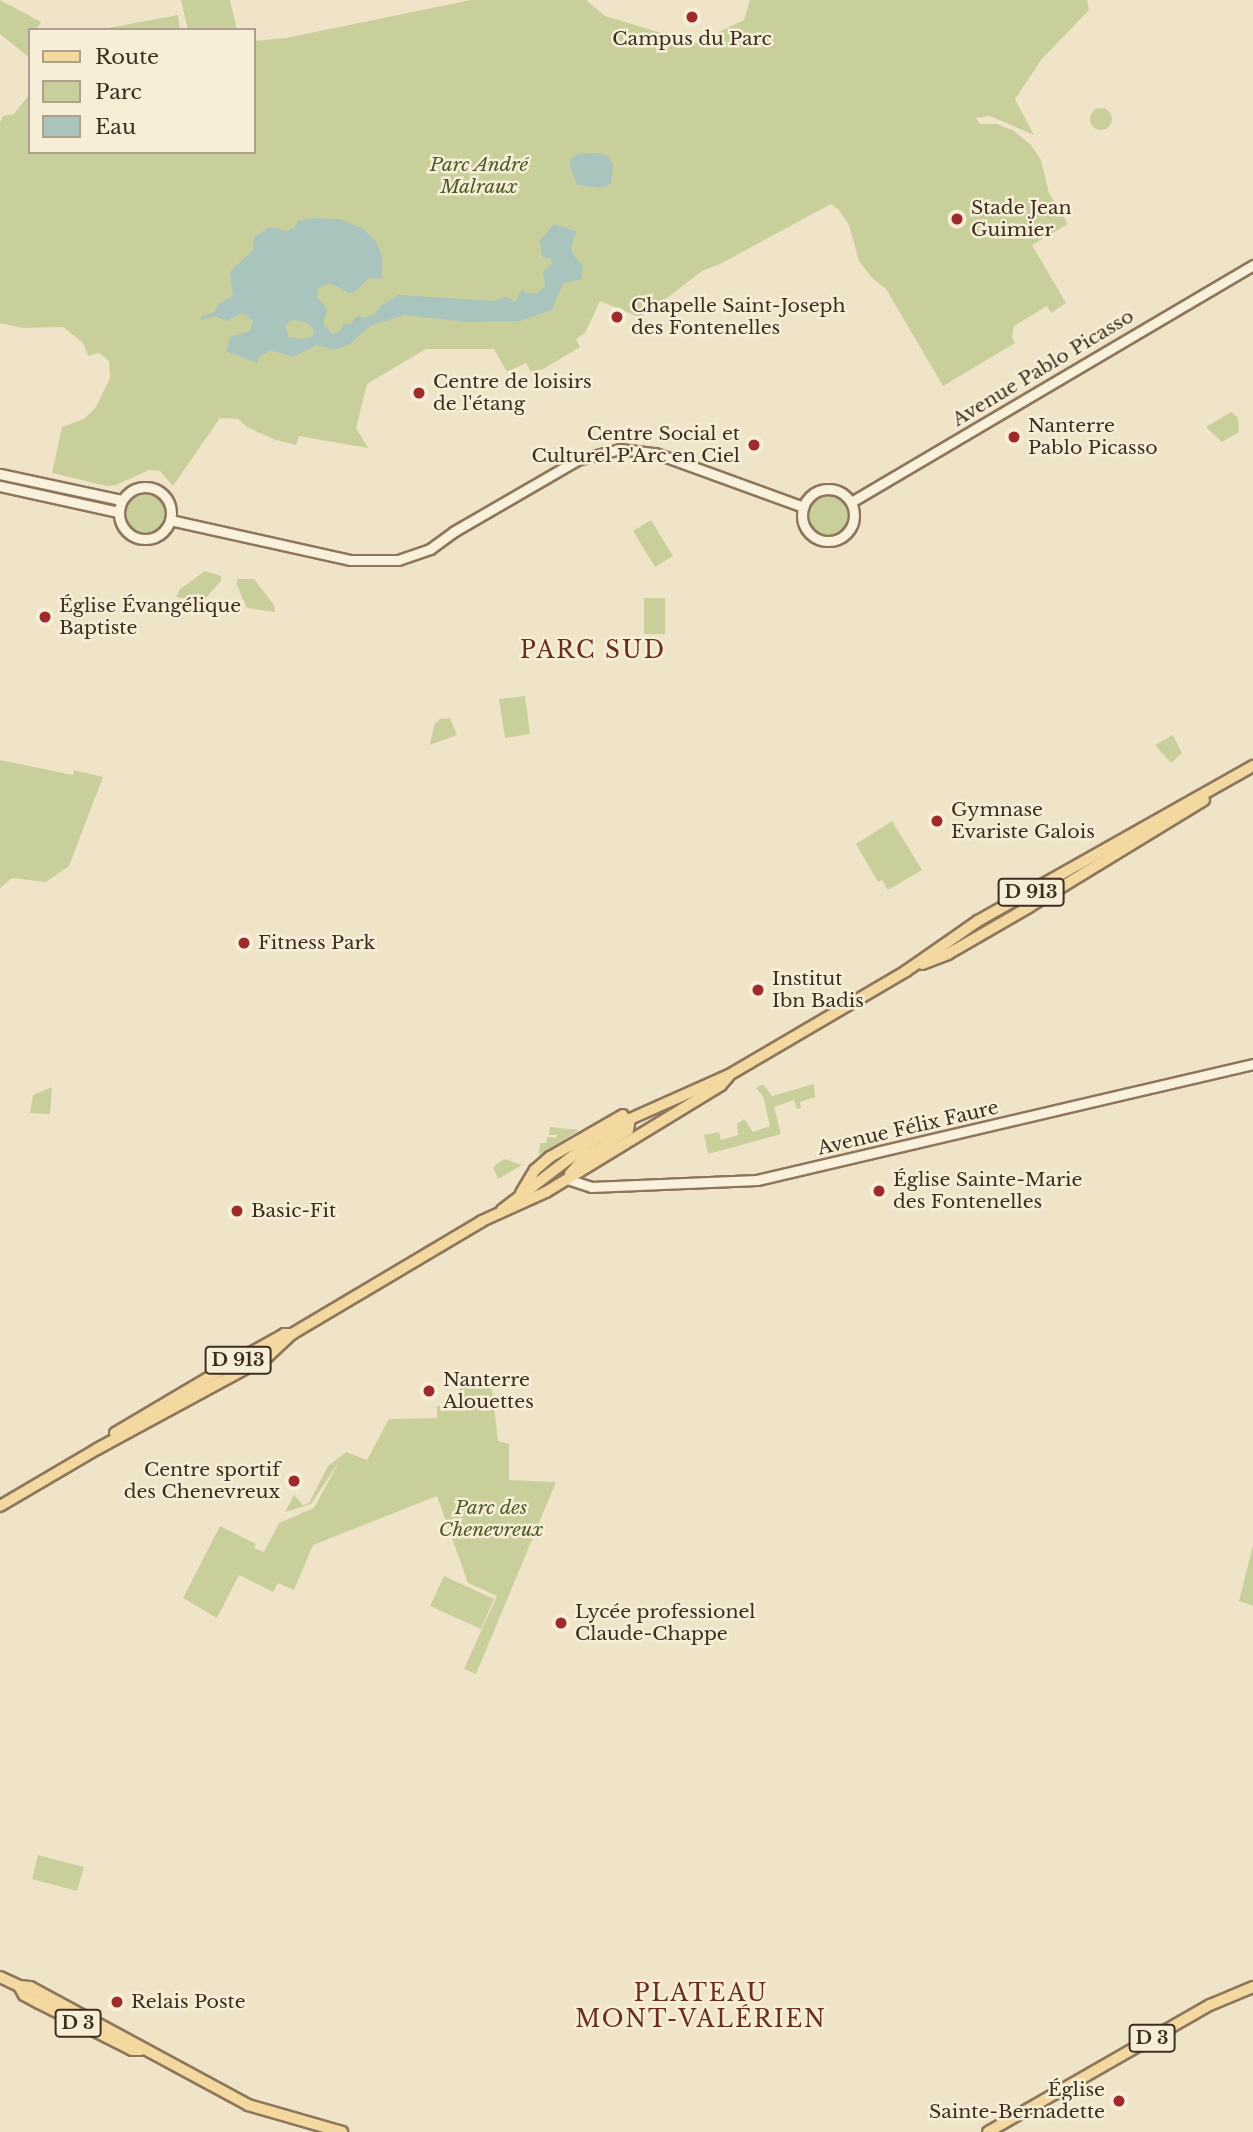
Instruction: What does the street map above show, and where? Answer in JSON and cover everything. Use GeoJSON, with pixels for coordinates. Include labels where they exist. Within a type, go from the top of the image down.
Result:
{"type":"FeatureCollection","features":[{"type":"Feature","properties":{"kind":"main road","name":"D 913"},"geometry":{"type":"LineString","coordinates":[[502,1210],[591,1142],[681,1094],[729,1075],[906,971],[948,954],[1029,908],[1189,811],[1228,781],[1253,766]]}},
{"type":"Feature","properties":{"kind":"main road","name":"D 913"},"geometry":{"type":"LineString","coordinates":[[0,1506],[97,1449],[267,1357],[292,1334],[502,1210],[542,1194],[722,1085],[729,1075]]}},
{"type":"Feature","properties":{"kind":"main road","name":"D 913"},"geometry":{"type":"LineString","coordinates":[[520,1194],[535,1170],[550,1157],[643,1105],[666,1094],[681,1094]]}},
{"type":"Feature","properties":{"kind":"main road"},"geometry":{"type":"LineString","coordinates":[[550,1157],[554,1171],[567,1179],[582,1160],[628,1130],[630,1119]]}},
{"type":"Feature","properties":{"kind":"main road","name":"D 3"},"geometry":{"type":"LineString","coordinates":[[0,1977],[19,1986],[24,1995],[39,2003],[132,2050],[142,2050],[248,2105],[342,2132]]}},
{"type":"Feature","properties":{"kind":"main road","name":"D 3"},"geometry":{"type":"LineString","coordinates":[[988,2132],[1210,2005],[1253,1987]]}},
{"type":"Feature","properties":{"kind":"street","name":"Avenue Pablo Picasso"},"geometry":{"type":"LineString","coordinates":[[851,502],[1253,265]]}},
{"type":"Feature","properties":{"kind":"street"},"geometry":{"type":"LineString","coordinates":[[170,520],[350,560],[398,560],[430,549],[453,531],[577,460],[620,449],[655,453],[803,507]]}},
{"type":"Feature","properties":{"kind":"street"},"geometry":{"type":"LineString","coordinates":[[0,474],[121,500]]}},
{"type":"Feature","properties":{"kind":"street"},"geometry":{"type":"LineString","coordinates":[[0,486],[118,512]]}},
{"type":"Feature","properties":{"kind":"street"},"geometry":{"type":"LineString","coordinates":[[137,487],[158,490],[170,506],[170,520],[156,537],[138,538],[125,530],[118,512],[121,500],[137,487]]}},
{"type":"Feature","properties":{"kind":"street"},"geometry":{"type":"LineString","coordinates":[[828,489],[841,492],[851,502],[855,513],[853,525],[843,537],[835,541],[816,539],[809,533],[802,517],[803,507],[813,494],[828,489]]}},
{"type":"Feature","properties":{"kind":"street","name":"Avenue Félix Faure"},"geometry":{"type":"LineString","coordinates":[[567,1179],[591,1186],[757,1180],[1253,1064]]}},
{"type":"Feature","properties":{"kind":"green space"},"geometry":{"type":"Polygon","coordinates":[[[0,0],[41,22],[37,28],[28,28],[28,56],[0,34],[0,0]]]}},
{"type":"Feature","properties":{"kind":"green space"},"geometry":{"type":"Polygon","coordinates":[[[181,0],[230,0],[237,28],[188,28],[181,0]]]}},
{"type":"Feature","properties":{"kind":"green space","name":"Parc André Malraux"},"geometry":{"type":"Polygon","coordinates":[[[471,0],[586,0],[605,16],[695,43],[744,20],[750,0],[1087,0],[1089,10],[1041,60],[1015,99],[1034,135],[990,116],[976,118],[980,124],[997,124],[1014,131],[1030,144],[1041,160],[1049,193],[1068,224],[1032,245],[1066,303],[1051,313],[1047,306],[1014,326],[1012,337],[1015,343],[943,386],[886,289],[872,278],[859,261],[849,225],[839,210],[831,204],[702,271],[641,318],[600,301],[585,333],[576,339],[580,347],[533,375],[526,363],[507,372],[494,349],[426,349],[367,384],[356,428],[368,448],[299,436],[296,445],[273,439],[247,427],[238,419],[220,418],[173,486],[160,471],[149,470],[116,485],[107,486],[52,473],[62,427],[84,419],[96,407],[110,378],[109,361],[99,353],[88,356],[83,343],[63,327],[22,328],[0,323],[0,122],[3,116],[14,114],[28,96],[28,154],[256,154],[256,41],[286,38],[471,0]]]}},
{"type":"Feature","properties":{"kind":"green space"},"geometry":{"type":"Polygon","coordinates":[[[178,15],[180,28],[108,28],[178,15]]]}},
{"type":"Feature","properties":{"kind":"green space"},"geometry":{"type":"Polygon","coordinates":[[[1101,108],[1109,111],[1112,119],[1109,127],[1101,130],[1093,127],[1090,119],[1093,111],[1101,108]]]}},
{"type":"Feature","properties":{"kind":"green space"},"geometry":{"type":"Polygon","coordinates":[[[1231,412],[1238,418],[1239,432],[1222,442],[1206,427],[1231,412]]]}},
{"type":"Feature","properties":{"kind":"green space"},"geometry":{"type":"Polygon","coordinates":[[[145,491],[154,492],[161,497],[166,504],[166,522],[161,529],[154,534],[145,535],[136,534],[129,529],[124,522],[123,513],[124,504],[129,497],[136,492],[145,491]]]}},
{"type":"Feature","properties":{"kind":"green space"},"geometry":{"type":"Polygon","coordinates":[[[828,492],[843,499],[850,514],[843,529],[828,536],[813,529],[806,514],[813,499],[828,492]]]}},
{"type":"Feature","properties":{"kind":"green space"},"geometry":{"type":"Polygon","coordinates":[[[651,520],[673,556],[655,567],[633,531],[651,520]]]}},
{"type":"Feature","properties":{"kind":"green space"},"geometry":{"type":"Polygon","coordinates":[[[205,571],[221,576],[221,581],[203,601],[176,597],[180,589],[205,571]]]}},
{"type":"Feature","properties":{"kind":"green space"},"geometry":{"type":"Polygon","coordinates":[[[238,579],[254,579],[274,605],[275,612],[247,608],[236,583],[238,579]]]}},
{"type":"Feature","properties":{"kind":"green space"},"geometry":{"type":"Polygon","coordinates":[[[644,598],[665,598],[665,634],[644,634],[644,598]]]}},
{"type":"Feature","properties":{"kind":"green space"},"geometry":{"type":"Polygon","coordinates":[[[525,696],[530,734],[505,738],[499,699],[525,696]]]}},
{"type":"Feature","properties":{"kind":"green space"},"geometry":{"type":"Polygon","coordinates":[[[450,718],[457,735],[430,745],[434,725],[440,719],[450,718]]]}},
{"type":"Feature","properties":{"kind":"green space"},"geometry":{"type":"Polygon","coordinates":[[[1173,735],[1182,753],[1171,763],[1155,745],[1173,735]]]}},
{"type":"Feature","properties":{"kind":"green space"},"geometry":{"type":"Polygon","coordinates":[[[0,760],[73,775],[74,770],[103,777],[69,866],[46,882],[12,878],[0,888],[0,760]]]}},
{"type":"Feature","properties":{"kind":"green space"},"geometry":{"type":"Polygon","coordinates":[[[892,821],[922,870],[888,890],[882,880],[878,882],[856,844],[892,821]]]}},
{"type":"Feature","properties":{"kind":"green space"},"geometry":{"type":"Polygon","coordinates":[[[763,1084],[772,1096],[814,1084],[815,1097],[800,1102],[801,1108],[797,1109],[794,1100],[774,1107],[781,1134],[708,1154],[704,1135],[719,1132],[721,1140],[738,1135],[737,1124],[744,1119],[753,1132],[770,1126],[763,1096],[756,1088],[763,1084]]]}},
{"type":"Feature","properties":{"kind":"green space"},"geometry":{"type":"Polygon","coordinates":[[[52,1087],[50,1114],[30,1113],[33,1095],[52,1087]]]}},
{"type":"Feature","properties":{"kind":"green space"},"geometry":{"type":"Polygon","coordinates":[[[550,1127],[579,1130],[539,1155],[540,1143],[546,1143],[548,1137],[556,1138],[557,1135],[549,1135],[550,1127]]]}},
{"type":"Feature","properties":{"kind":"green space"},"geometry":{"type":"Polygon","coordinates":[[[504,1159],[522,1165],[498,1179],[493,1167],[504,1159]]]}},
{"type":"Feature","properties":{"kind":"green space","name":"Parc des Chenevreux"},"geometry":{"type":"Polygon","coordinates":[[[476,1383],[492,1389],[498,1441],[509,1444],[509,1480],[556,1482],[476,1674],[464,1669],[497,1596],[468,1583],[437,1496],[313,1545],[294,1590],[278,1583],[273,1592],[239,1575],[217,1618],[183,1598],[220,1526],[256,1544],[254,1548],[264,1552],[279,1523],[314,1508],[340,1460],[311,1504],[285,1512],[294,1495],[303,1505],[309,1503],[328,1466],[346,1452],[367,1460],[389,1419],[437,1418],[437,1406],[461,1404],[459,1385],[476,1383]]]}},
{"type":"Feature","properties":{"kind":"green space"},"geometry":{"type":"Polygon","coordinates":[[[1253,1545],[1253,1606],[1239,1601],[1253,1545]]]}},
{"type":"Feature","properties":{"kind":"green space"},"geometry":{"type":"Polygon","coordinates":[[[444,1576],[494,1599],[481,1629],[430,1606],[444,1576]]]}},
{"type":"Feature","properties":{"kind":"green space"},"geometry":{"type":"Polygon","coordinates":[[[38,1855],[84,1867],[77,1891],[32,1879],[38,1855]]]}},
{"type":"Feature","properties":{"kind":"water"},"geometry":{"type":"Polygon","coordinates":[[[599,153],[609,157],[613,164],[611,183],[602,188],[577,185],[570,166],[571,159],[578,154],[599,153]]]}},
{"type":"Feature","properties":{"kind":"water"},"geometry":{"type":"Polygon","coordinates":[[[312,218],[339,219],[362,228],[375,240],[382,255],[382,279],[369,278],[355,292],[349,293],[329,283],[318,289],[317,297],[327,309],[323,324],[333,334],[339,332],[344,324],[351,323],[358,315],[362,318],[375,314],[380,306],[399,295],[494,301],[506,297],[515,302],[522,289],[528,294],[538,293],[545,286],[543,272],[552,263],[551,259],[542,257],[540,240],[554,224],[576,231],[571,248],[574,256],[583,265],[581,279],[563,284],[552,310],[520,321],[468,322],[404,315],[370,326],[350,344],[334,350],[317,345],[293,357],[271,350],[259,356],[257,363],[226,351],[230,337],[250,331],[253,321],[243,313],[226,321],[215,316],[201,320],[201,317],[215,312],[218,304],[233,296],[230,272],[253,250],[254,237],[270,227],[286,231],[294,228],[298,221],[312,218]],[[292,320],[285,326],[289,337],[301,339],[313,336],[314,330],[306,322],[292,320]]]}},
{"type":"Feature","properties":{"kind":"place","name":"Campus du Parc"},"geometry":{"type":"Point","coordinates":[692,17]}},
{"type":"Feature","properties":{"kind":"place","name":"Stade Jean Guimier"},"geometry":{"type":"Point","coordinates":[957,219]}},
{"type":"Feature","properties":{"kind":"place","name":"Chapelle Saint-Joseph des Fontenelles"},"geometry":{"type":"Point","coordinates":[617,317]}},
{"type":"Feature","properties":{"kind":"place","name":"Centre de loisirs de l'étang"},"geometry":{"type":"Point","coordinates":[419,393]}},
{"type":"Feature","properties":{"kind":"place","name":"Nanterre Pablo Picasso"},"geometry":{"type":"Point","coordinates":[1014,437]}},
{"type":"Feature","properties":{"kind":"place","name":"Centre Social et Culturel P'Arc en Ciel"},"geometry":{"type":"Point","coordinates":[754,445]}},
{"type":"Feature","properties":{"kind":"place","name":"Église Évangélique Baptiste"},"geometry":{"type":"Point","coordinates":[45,617]}},
{"type":"Feature","properties":{"kind":"place","name":"Gymnase Evariste Galois"},"geometry":{"type":"Point","coordinates":[937,821]}},
{"type":"Feature","properties":{"kind":"place","name":"Fitness Park"},"geometry":{"type":"Point","coordinates":[244,943]}},
{"type":"Feature","properties":{"kind":"place","name":"Institut Ibn Badis"},"geometry":{"type":"Point","coordinates":[758,990]}},
{"type":"Feature","properties":{"kind":"place","name":"Église Sainte-Marie des Fontenelles"},"geometry":{"type":"Point","coordinates":[879,1191]}},
{"type":"Feature","properties":{"kind":"place","name":"Basic-Fit"},"geometry":{"type":"Point","coordinates":[237,1211]}},
{"type":"Feature","properties":{"kind":"place","name":"Nanterre Alouettes"},"geometry":{"type":"Point","coordinates":[429,1391]}},
{"type":"Feature","properties":{"kind":"place","name":"Centre sportif des Chenevreux"},"geometry":{"type":"Point","coordinates":[294,1481]}},
{"type":"Feature","properties":{"kind":"place","name":"Lycée professionel Claude-Chappe"},"geometry":{"type":"Point","coordinates":[561,1623]}},
{"type":"Feature","properties":{"kind":"place","name":"Relais Poste"},"geometry":{"type":"Point","coordinates":[117,2002]}},
{"type":"Feature","properties":{"kind":"place","name":"Église Sainte-Bernadette"},"geometry":{"type":"Point","coordinates":[1119,2101]}},
{"type":"Feature","properties":{"kind":"district","name":"PARC SUD"},"geometry":{"type":"Point","coordinates":[593,650]}},
{"type":"Feature","properties":{"kind":"district","name":"PLATEAU MONT-VALÉRIEN"},"geometry":{"type":"Point","coordinates":[701,2006]}}]}
